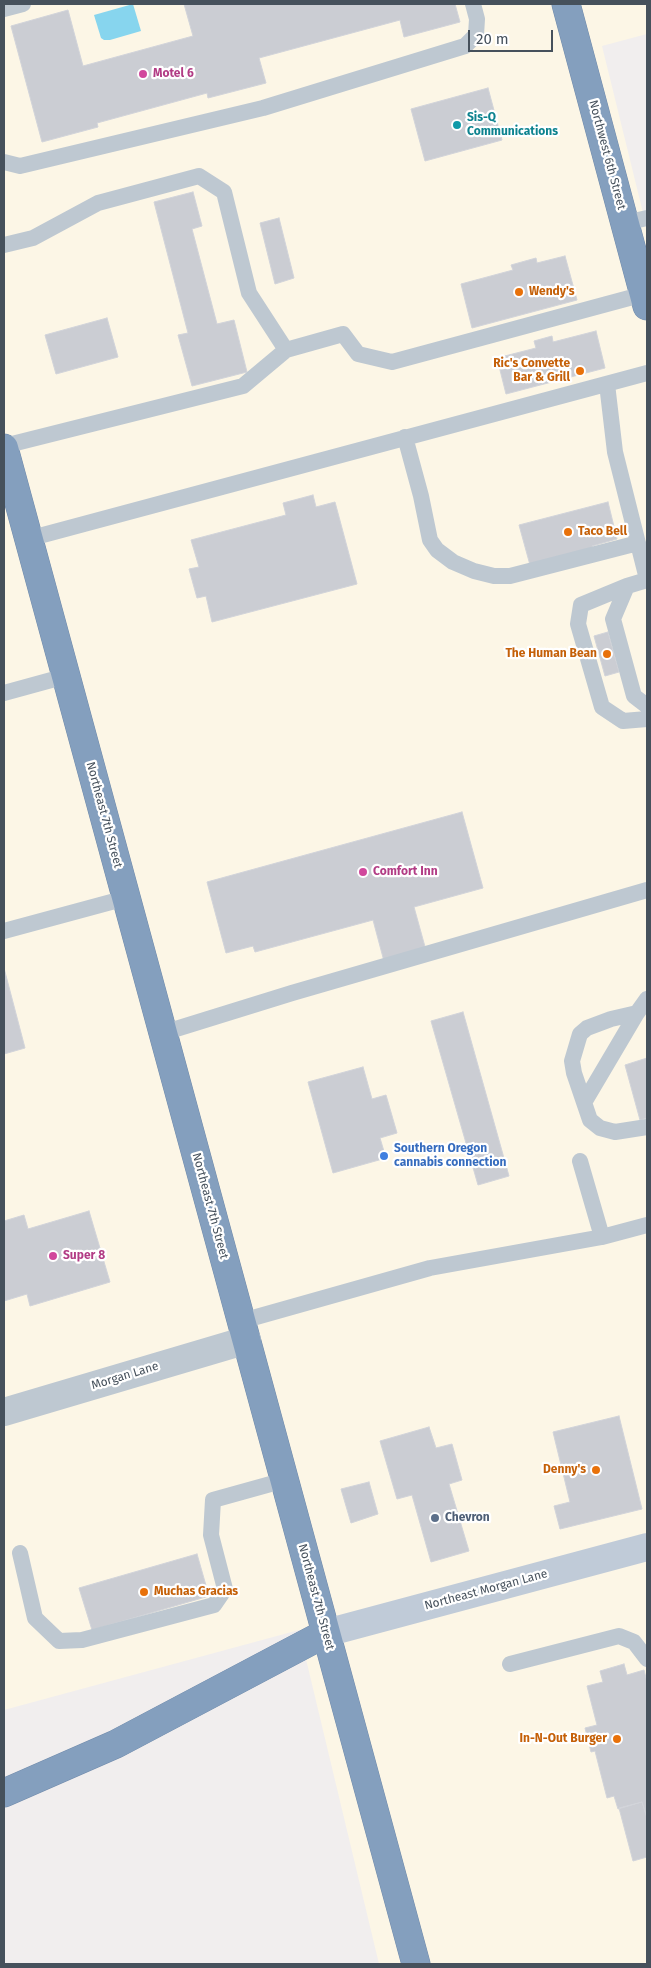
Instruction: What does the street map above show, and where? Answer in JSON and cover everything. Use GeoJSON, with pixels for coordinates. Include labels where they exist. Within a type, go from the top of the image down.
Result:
{"type":"FeatureCollection","features":[{"type":"Feature","properties":{"kind":"highway","name":"Northwest 6th Street"},"geometry":{"type":"LineString","coordinates":[[566,4],[636,221],[646,300]]}},
{"type":"Feature","properties":{"kind":"highway","name":"Northeast 7th Street"},"geometry":{"type":"LineString","coordinates":[[4,447],[416,1964]]}},
{"type":"Feature","properties":{"kind":"highway"},"geometry":{"type":"LineString","coordinates":[[4,1793],[116,1744],[326,1633]]}},
{"type":"Feature","properties":{"kind":"street","name":"Morgan Lane"},"geometry":{"type":"LineString","coordinates":[[4,1412],[244,1330]]}},
{"type":"Feature","properties":{"kind":"street","name":"Northeast Morgan Lane"},"geometry":{"type":"LineString","coordinates":[[326,1633],[647,1547]]}},
{"type":"Feature","properties":{"kind":"lane"},"geometry":{"type":"LineString","coordinates":[[4,9],[23,4]]}},
{"type":"Feature","properties":{"kind":"lane"},"geometry":{"type":"LineString","coordinates":[[4,162],[20,166],[263,108],[465,46],[476,35],[477,19],[473,4]]}},
{"type":"Feature","properties":{"kind":"lane"},"geometry":{"type":"LineString","coordinates":[[4,245],[33,238],[98,203],[199,176],[224,192],[249,293],[286,350]]}},
{"type":"Feature","properties":{"kind":"lane"},"geometry":{"type":"LineString","coordinates":[[4,447],[243,386],[286,350],[343,334],[358,354],[392,362],[646,300]]}},
{"type":"Feature","properties":{"kind":"lane"},"geometry":{"type":"LineString","coordinates":[[28,539],[647,373]]}},
{"type":"Feature","properties":{"kind":"lane"},"geometry":{"type":"LineString","coordinates":[[607,384],[615,452],[647,580],[580,605],[578,624],[602,707],[623,721],[647,719]]}},
{"type":"Feature","properties":{"kind":"lane"},"geometry":{"type":"LineString","coordinates":[[405,438],[422,496],[432,546],[453,562],[474,571],[494,576],[510,576],[638,544]]}},
{"type":"Feature","properties":{"kind":"lane"},"geometry":{"type":"LineString","coordinates":[[627,586],[613,619],[634,696],[647,706]]}},
{"type":"Feature","properties":{"kind":"lane"},"geometry":{"type":"LineString","coordinates":[[4,693],[66,676]]}},
{"type":"Feature","properties":{"kind":"lane"},"geometry":{"type":"LineString","coordinates":[[163,1033],[647,890]]}},
{"type":"Feature","properties":{"kind":"lane"},"geometry":{"type":"LineString","coordinates":[[4,931],[126,898]]}},
{"type":"Feature","properties":{"kind":"lane"},"geometry":{"type":"LineString","coordinates":[[585,1101],[647,999]]}},
{"type":"Feature","properties":{"kind":"lane"},"geometry":{"type":"LineString","coordinates":[[637,1013],[611,1019],[587,1028],[580,1034],[572,1061],[574,1074],[585,1101],[590,1120],[600,1128],[615,1132],[647,1127]]}},
{"type":"Feature","properties":{"kind":"lane"},"geometry":{"type":"LineString","coordinates":[[580,1161],[602,1237]]}},
{"type":"Feature","properties":{"kind":"lane"},"geometry":{"type":"LineString","coordinates":[[244,1330],[430,1268],[602,1237],[647,1225]]}},
{"type":"Feature","properties":{"kind":"lane"},"geometry":{"type":"LineString","coordinates":[[20,1553],[35,1618],[59,1641],[82,1640],[214,1605],[225,1589],[211,1535],[213,1500],[285,1480]]}},
{"type":"Feature","properties":{"kind":"lane"},"geometry":{"type":"LineString","coordinates":[[510,1664],[619,1636],[634,1642],[647,1659]]}},
{"type":"Feature","properties":{"kind":"shaded area"},"geometry":{"type":"Polygon","coordinates":[[[4,4],[647,4],[647,34],[602,46],[647,229],[647,1964],[379,1964],[299,1630],[4,1710],[4,4]]]}},
{"type":"Feature","properties":{"kind":"water"},"geometry":{"type":"Polygon","coordinates":[[[133,4],[141,31],[110,40],[101,38],[94,15],[133,4]]]}},
{"type":"Feature","properties":{"kind":"building","name":"Motel 6"},"geometry":{"type":"Polygon","coordinates":[[[184,4],[455,4],[460,22],[404,37],[400,20],[259,58],[266,83],[208,98],[207,93],[97,123],[98,127],[42,142],[11,26],[68,10],[83,66],[193,36],[184,4]]]}},
{"type":"Feature","properties":{"kind":"building","name":"Sis-Q Communications"},"geometry":{"type":"Polygon","coordinates":[[[488,88],[502,140],[425,161],[411,109],[488,88]]]}},
{"type":"Feature","properties":{"kind":"building"},"geometry":{"type":"Polygon","coordinates":[[[193,192],[202,226],[192,229],[217,324],[234,320],[247,372],[192,386],[178,335],[188,333],[154,202],[193,192]]]}},
{"type":"Feature","properties":{"kind":"building"},"geometry":{"type":"Polygon","coordinates":[[[279,218],[294,278],[275,284],[260,223],[279,218]]]}},
{"type":"Feature","properties":{"kind":"building","name":"Wendy's"},"geometry":{"type":"Polygon","coordinates":[[[565,256],[577,300],[472,328],[461,284],[513,270],[511,265],[536,258],[537,263],[565,256]]]}},
{"type":"Feature","properties":{"kind":"building"},"geometry":{"type":"Polygon","coordinates":[[[107,318],[118,357],[56,374],[45,335],[107,318]]]}},
{"type":"Feature","properties":{"kind":"building"},"geometry":{"type":"Polygon","coordinates":[[[596,331],[605,368],[506,394],[497,358],[536,348],[534,341],[552,336],[553,342],[596,331]]]}},
{"type":"Feature","properties":{"kind":"building"},"geometry":{"type":"Polygon","coordinates":[[[313,495],[316,507],[335,502],[357,584],[212,622],[206,596],[197,598],[189,569],[199,567],[191,540],[286,515],[283,503],[313,495]]]}},
{"type":"Feature","properties":{"kind":"building","name":"Taco Bell"},"geometry":{"type":"Polygon","coordinates":[[[608,502],[617,539],[592,546],[593,549],[530,565],[519,525],[608,502]]]}},
{"type":"Feature","properties":{"kind":"building","name":"The Human Bean"},"geometry":{"type":"Polygon","coordinates":[[[608,632],[619,672],[605,676],[594,636],[608,632]]]}},
{"type":"Feature","properties":{"kind":"building"},"geometry":{"type":"Polygon","coordinates":[[[462,812],[483,888],[414,907],[427,954],[385,965],[373,920],[255,952],[253,946],[226,953],[207,882],[462,812]]]}},
{"type":"Feature","properties":{"kind":"building"},"geometry":{"type":"Polygon","coordinates":[[[4,968],[25,1048],[4,1054],[4,968]]]}},
{"type":"Feature","properties":{"kind":"building"},"geometry":{"type":"Polygon","coordinates":[[[463,1012],[509,1176],[478,1185],[431,1021],[463,1012]]]}},
{"type":"Feature","properties":{"kind":"building"},"geometry":{"type":"Polygon","coordinates":[[[647,1058],[647,1118],[640,1120],[625,1065],[647,1058]]]}},
{"type":"Feature","properties":{"kind":"building"},"geometry":{"type":"Polygon","coordinates":[[[363,1067],[372,1099],[386,1095],[397,1133],[380,1138],[386,1158],[333,1173],[308,1082],[363,1067]]]}},
{"type":"Feature","properties":{"kind":"building","name":"Super 8"},"geometry":{"type":"Polygon","coordinates":[[[89,1211],[110,1282],[30,1306],[27,1294],[4,1301],[4,1221],[24,1215],[28,1229],[89,1211]]]}},
{"type":"Feature","properties":{"kind":"building"},"geometry":{"type":"Polygon","coordinates":[[[619,1416],[642,1509],[560,1529],[554,1506],[570,1502],[553,1432],[619,1416]]]}},
{"type":"Feature","properties":{"kind":"building"},"geometry":{"type":"Polygon","coordinates":[[[429,1427],[436,1448],[452,1444],[462,1480],[449,1484],[469,1551],[431,1562],[412,1495],[397,1499],[380,1441],[429,1427]]]}},
{"type":"Feature","properties":{"kind":"building"},"geometry":{"type":"Polygon","coordinates":[[[369,1482],[378,1514],[351,1523],[341,1489],[369,1482]]]}},
{"type":"Feature","properties":{"kind":"building","name":"Muchas Gracias"},"geometry":{"type":"Polygon","coordinates":[[[197,1554],[209,1596],[92,1630],[79,1588],[197,1554]]]}},
{"type":"Feature","properties":{"kind":"building","name":"In-N-Out Burger"},"geometry":{"type":"Polygon","coordinates":[[[624,1664],[627,1675],[644,1670],[647,1682],[647,1818],[642,1802],[618,1809],[614,1796],[607,1798],[595,1751],[591,1752],[585,1728],[597,1725],[587,1686],[603,1682],[600,1671],[624,1664]]]}},
{"type":"Feature","properties":{"kind":"building"},"geometry":{"type":"Polygon","coordinates":[[[642,1802],[647,1818],[647,1857],[633,1861],[619,1808],[642,1802]]]}},
{"type":"Feature","properties":{"kind":"place","name":"Motel 6"},"geometry":{"type":"Point","coordinates":[143,74]}},
{"type":"Feature","properties":{"kind":"place","name":"Sis-Q Communications"},"geometry":{"type":"Point","coordinates":[457,125]}},
{"type":"Feature","properties":{"kind":"place","name":"Wendy's"},"geometry":{"type":"Point","coordinates":[519,292]}},
{"type":"Feature","properties":{"kind":"place","name":"Ric's Convette Bar & Grill"},"geometry":{"type":"Point","coordinates":[580,371]}},
{"type":"Feature","properties":{"kind":"place","name":"Taco Bell"},"geometry":{"type":"Point","coordinates":[568,532]}},
{"type":"Feature","properties":{"kind":"place","name":"The Human Bean"},"geometry":{"type":"Point","coordinates":[607,654]}},
{"type":"Feature","properties":{"kind":"place","name":"Comfort Inn"},"geometry":{"type":"Point","coordinates":[363,872]}},
{"type":"Feature","properties":{"kind":"place","name":"Southern Oregon cannabis connection"},"geometry":{"type":"Point","coordinates":[384,1156]}},
{"type":"Feature","properties":{"kind":"place","name":"Super 8"},"geometry":{"type":"Point","coordinates":[53,1256]}},
{"type":"Feature","properties":{"kind":"place","name":"Denny's"},"geometry":{"type":"Point","coordinates":[596,1470]}},
{"type":"Feature","properties":{"kind":"place","name":"Chevron"},"geometry":{"type":"Point","coordinates":[435,1518]}},
{"type":"Feature","properties":{"kind":"place","name":"Muchas Gracias"},"geometry":{"type":"Point","coordinates":[144,1592]}},
{"type":"Feature","properties":{"kind":"place","name":"In-N-Out Burger"},"geometry":{"type":"Point","coordinates":[617,1739]}}]}
